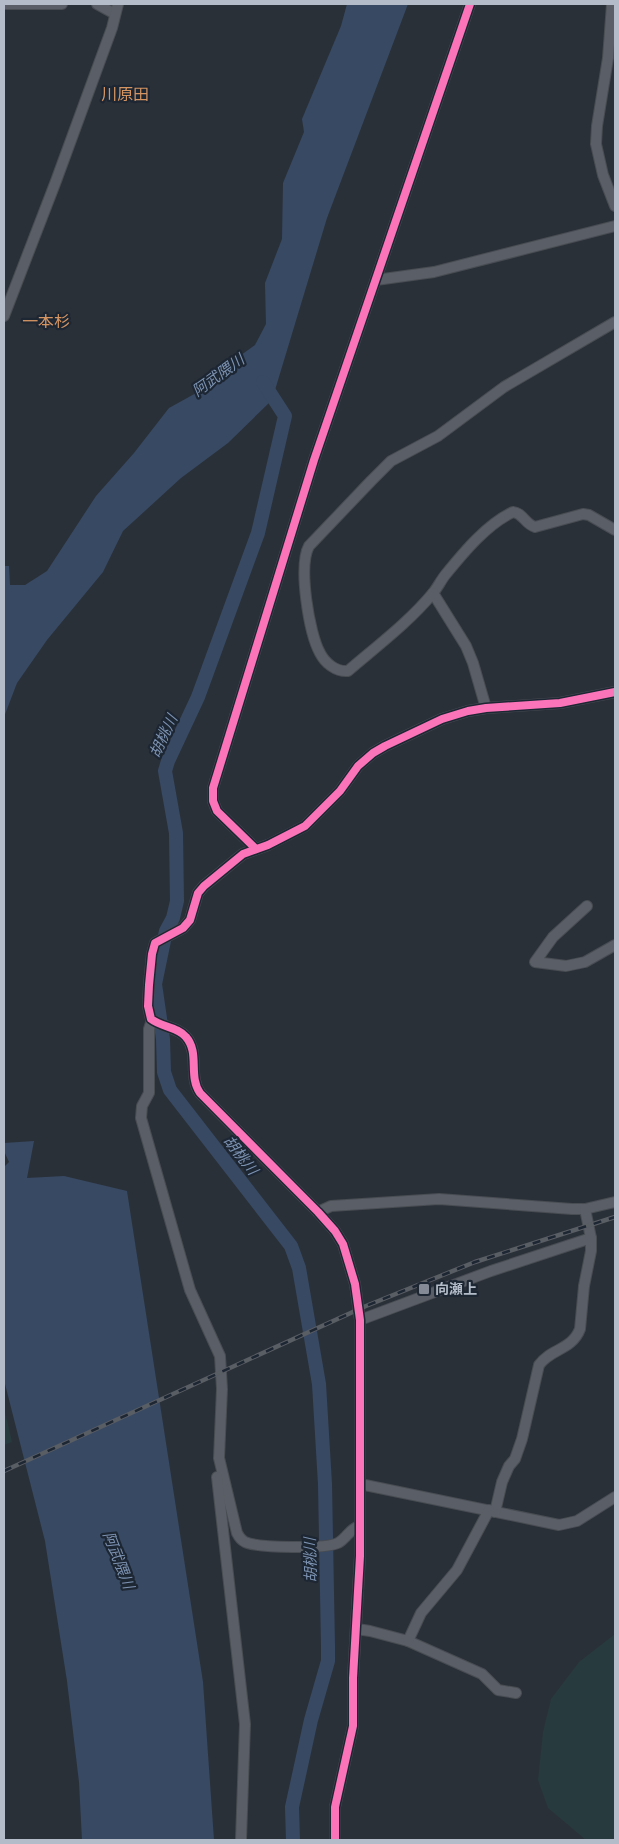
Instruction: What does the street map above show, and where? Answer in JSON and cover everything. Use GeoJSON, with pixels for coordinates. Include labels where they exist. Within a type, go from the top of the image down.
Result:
{"type":"FeatureCollection","features":[{"type":"Feature","properties":{"kind":"street"},"geometry":{"type":"LineString","coordinates":[[4,4],[62,4]]}},
{"type":"Feature","properties":{"kind":"street"},"geometry":{"type":"LineString","coordinates":[[4,316],[112,28],[117,9],[96,4]]}},
{"type":"Feature","properties":{"kind":"street"},"geometry":{"type":"LineString","coordinates":[[256,849],[217,811],[213,801],[213,788],[314,460],[470,4]]}},
{"type":"Feature","properties":{"kind":"street"},"geometry":{"type":"LineString","coordinates":[[612,4],[613,17],[596,144],[603,175],[615,206]]}},
{"type":"Feature","properties":{"kind":"street"},"geometry":{"type":"LineString","coordinates":[[376,280],[434,272],[615,226]]}},
{"type":"Feature","properties":{"kind":"street"},"geometry":{"type":"LineString","coordinates":[[615,322],[504,387],[438,436],[391,461],[309,546],[306,551],[305,591],[317,645],[325,660],[331,666],[340,671],[348,671],[402,624],[433,593],[451,568],[480,536],[513,512],[520,514],[527,523],[535,526],[582,514],[589,515],[615,530]]}},
{"type":"Feature","properties":{"kind":"street"},"geometry":{"type":"LineString","coordinates":[[433,593],[466,646],[474,663],[486,708]]}},
{"type":"Feature","properties":{"kind":"street"},"geometry":{"type":"LineString","coordinates":[[335,1840],[335,1807],[353,1726],[353,1678],[357,1629],[360,1526],[360,1320],[355,1284],[342,1244],[335,1231],[200,1093],[194,1081],[193,1050],[183,1034],[155,1022],[148,1006],[152,954],[156,943],[184,928],[190,920],[201,889],[233,861],[305,826],[340,791],[363,761],[384,746],[448,717],[486,708],[560,703],[615,692]]}},
{"type":"Feature","properties":{"kind":"street"},"geometry":{"type":"LineString","coordinates":[[587,906],[553,937],[535,962],[566,966],[585,962],[615,945]]}},
{"type":"Feature","properties":{"kind":"street"},"geometry":{"type":"LineString","coordinates":[[155,1022],[149,1029],[149,1092],[142,1106],[141,1118],[190,1290],[220,1356],[222,1389],[217,1472],[246,1724],[241,1840]]}},
{"type":"Feature","properties":{"kind":"street"},"geometry":{"type":"LineString","coordinates":[[318,1212],[331,1206],[439,1199],[572,1209],[585,1209],[615,1202]]}},
{"type":"Feature","properties":{"kind":"street"},"geometry":{"type":"LineString","coordinates":[[408,1642],[421,1613],[457,1570],[492,1511],[502,1482],[509,1466],[515,1459],[522,1439],[539,1365],[544,1359],[569,1344],[578,1335],[584,1286],[591,1251],[591,1238],[585,1209]]}},
{"type":"Feature","properties":{"kind":"street"},"geometry":{"type":"LineString","coordinates":[[360,1320],[491,1271],[591,1238]]}},
{"type":"Feature","properties":{"kind":"street"},"geometry":{"type":"LineString","coordinates":[[219,1458],[230,1499],[235,1529],[245,1542],[269,1547],[335,1544],[341,1541],[354,1528],[360,1526]]}},
{"type":"Feature","properties":{"kind":"street"},"geometry":{"type":"LineString","coordinates":[[360,1484],[563,1525],[577,1521],[615,1497]]}},
{"type":"Feature","properties":{"kind":"street"},"geometry":{"type":"LineString","coordinates":[[357,1629],[370,1630],[408,1642],[482,1674],[498,1690],[516,1693]]}},
{"type":"Feature","properties":{"kind":"green space"},"geometry":{"type":"Polygon","coordinates":[[[4,1407],[12,1442],[4,1445],[4,1407]]]}},
{"type":"Feature","properties":{"kind":"green space"},"geometry":{"type":"Polygon","coordinates":[[[615,1634],[615,1840],[586,1840],[548,1808],[538,1780],[543,1732],[551,1699],[579,1662],[615,1634]]]}},
{"type":"Feature","properties":{"kind":"water"},"geometry":{"type":"Polygon","coordinates":[[[347,4],[408,4],[327,218],[272,400],[228,443],[181,478],[123,531],[103,572],[47,640],[17,683],[4,717],[4,566],[9,566],[10,585],[25,585],[47,571],[96,496],[134,453],[169,408],[216,382],[223,368],[255,345],[266,324],[265,283],[282,239],[283,183],[304,132],[302,119],[341,26],[347,4]]]}},
{"type":"Feature","properties":{"kind":"water","name":"阿武隈川"},"geometry":{"type":"Polygon","coordinates":[[[34,1141],[27,1178],[64,1176],[127,1191],[203,1682],[214,1840],[82,1840],[79,1782],[67,1681],[45,1541],[4,1380],[4,1167],[9,1162],[4,1151],[4,1143],[34,1141]]]}},
{"type":"Feature","properties":{"kind":"waterway","name":"胡桃川"},"geometry":{"type":"LineString","coordinates":[[263,382],[285,416],[258,533],[198,697],[165,771],[176,833],[177,901],[173,918],[166,931],[155,984],[163,1039],[164,1072],[170,1090],[291,1246],[299,1268],[319,1384],[325,1484],[328,1661],[311,1720],[292,1807],[293,1840]]}},
{"type":"Feature","properties":{"kind":"railway"},"geometry":{"type":"LineString","coordinates":[[4,1471],[366,1306],[475,1262],[615,1217]]}},
{"type":"Feature","properties":{"kind":"cycle path"},"geometry":{"type":"LineString","coordinates":[[256,849],[217,811],[213,801],[213,788],[314,460],[470,4]]}},
{"type":"Feature","properties":{"kind":"cycle path"},"geometry":{"type":"LineString","coordinates":[[335,1840],[335,1807],[353,1726],[353,1678],[360,1556],[360,1320],[355,1284],[343,1244],[335,1231],[200,1093],[195,1079],[192,1050],[186,1037],[179,1031],[151,1019],[148,1006],[152,954],[155,943],[183,928],[190,920],[198,893],[204,886],[243,854],[268,845],[305,826],[340,791],[358,766],[373,753],[385,746],[442,719],[468,711],[560,703],[615,692]]}},
{"type":"Feature","properties":{"kind":"place","name":"向瀬上"},"geometry":{"type":"Point","coordinates":[424,1289]}},
{"type":"Feature","properties":{"kind":"district","name":"川原田"},"geometry":{"type":"Point","coordinates":[125,94]}},
{"type":"Feature","properties":{"kind":"district","name":"一本杉"},"geometry":{"type":"Point","coordinates":[46,321]}}]}
